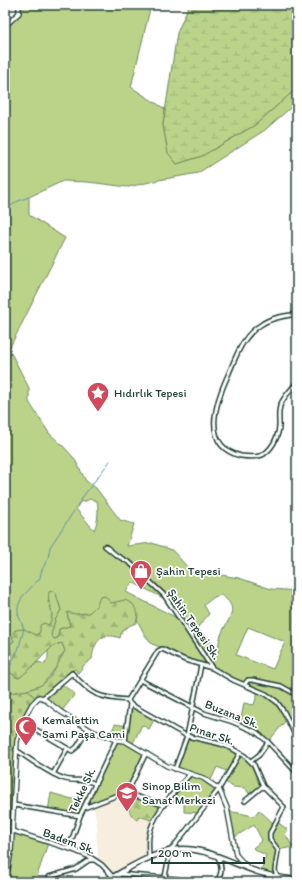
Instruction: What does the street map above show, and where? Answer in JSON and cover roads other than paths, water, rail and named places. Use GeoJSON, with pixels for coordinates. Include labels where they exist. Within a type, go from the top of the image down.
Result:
{"type":"FeatureCollection","features":[{"type":"Feature","properties":{"kind":"main road"},"geometry":{"type":"LineString","coordinates":[[104,882],[114,880],[119,874],[149,858],[170,851],[189,849],[203,851],[277,877],[297,880]]}},
{"type":"Feature","properties":{"kind":"street"},"geometry":{"type":"LineString","coordinates":[[5,26],[19,13],[19,5]]}},
{"type":"Feature","properties":{"kind":"street"},"geometry":{"type":"LineString","coordinates":[[297,314],[267,321],[256,328],[243,341],[219,395],[216,406],[214,426],[222,445],[228,451],[245,457],[260,456],[264,454],[272,446],[277,436],[279,424],[278,412],[280,404],[297,382]]}},
{"type":"Feature","properties":{"kind":"street","name":"Şahin Tepesi Sk."},"geometry":{"type":"LineString","coordinates":[[104,546],[130,563],[164,595],[212,668],[244,685],[266,694],[277,702],[288,721],[297,744]]}},
{"type":"Feature","properties":{"kind":"street"},"geometry":{"type":"LineString","coordinates":[[128,700],[158,651],[162,649],[185,660],[212,668]]}},
{"type":"Feature","properties":{"kind":"street"},"geometry":{"type":"LineString","coordinates":[[175,769],[187,736],[201,665]]}},
{"type":"Feature","properties":{"kind":"street"},"geometry":{"type":"LineString","coordinates":[[5,876],[10,860],[13,831],[17,741],[32,704],[39,697],[43,698],[72,673],[84,686],[97,695],[112,699],[128,700]]}},
{"type":"Feature","properties":{"kind":"street","name":"Buzana Sk."},"geometry":{"type":"LineString","coordinates":[[140,680],[192,708],[245,726],[256,732],[268,742],[297,773]]}},
{"type":"Feature","properties":{"kind":"street"},"geometry":{"type":"LineString","coordinates":[[244,685],[248,680],[252,680],[281,686],[297,695]]}},
{"type":"Feature","properties":{"kind":"street"},"geometry":{"type":"LineString","coordinates":[[43,698],[61,712],[88,729],[116,740],[125,741],[175,769],[203,778],[219,789],[227,808],[236,855],[248,868]]}},
{"type":"Feature","properties":{"kind":"street"},"geometry":{"type":"LineString","coordinates":[[125,741],[130,704],[128,700]]}},
{"type":"Feature","properties":{"kind":"street","name":"Pınar Sk."},"geometry":{"type":"LineString","coordinates":[[130,704],[187,736],[221,744],[240,753],[251,761],[263,786],[284,808],[270,833],[270,838],[278,850],[275,870],[277,877]]}},
{"type":"Feature","properties":{"kind":"street"},"geometry":{"type":"LineString","coordinates":[[288,721],[297,733]]}},
{"type":"Feature","properties":{"kind":"street"},"geometry":{"type":"LineString","coordinates":[[24,722],[72,751],[75,749],[88,729]]}},
{"type":"Feature","properties":{"kind":"street","name":"Tekke Sk."},"geometry":{"type":"LineString","coordinates":[[73,850],[71,846],[72,839],[80,816],[116,740]]}},
{"type":"Feature","properties":{"kind":"street"},"geometry":{"type":"LineString","coordinates":[[251,761],[259,755],[268,742]]}},
{"type":"Feature","properties":{"kind":"street"},"geometry":{"type":"LineString","coordinates":[[53,774],[67,749]]}},
{"type":"Feature","properties":{"kind":"street"},"geometry":{"type":"LineString","coordinates":[[16,750],[53,774],[66,780],[88,780],[95,784]]}},
{"type":"Feature","properties":{"kind":"street"},"geometry":{"type":"LineString","coordinates":[[84,808],[128,791],[146,753]]}},
{"type":"Feature","properties":{"kind":"street"},"geometry":{"type":"LineString","coordinates":[[165,880],[170,851],[219,789],[240,753]]}},
{"type":"Feature","properties":{"kind":"street"},"geometry":{"type":"LineString","coordinates":[[149,858],[148,838],[150,830],[163,805],[190,774]]}},
{"type":"Feature","properties":{"kind":"street"},"geometry":{"type":"LineString","coordinates":[[245,801],[263,786]]}},
{"type":"Feature","properties":{"kind":"street"},"geometry":{"type":"LineString","coordinates":[[128,791],[132,796],[163,805]]}},
{"type":"Feature","properties":{"kind":"street"},"geometry":{"type":"LineString","coordinates":[[14,805],[80,816]]}},
{"type":"Feature","properties":{"kind":"street","name":"Badem Sk."},"geometry":{"type":"LineString","coordinates":[[13,831],[73,850],[94,860],[102,865],[114,880]]}},
{"type":"Feature","properties":{"kind":"street"},"geometry":{"type":"LineString","coordinates":[[216,882],[222,872],[218,857]]}},
{"type":"Feature","properties":{"kind":"street"},"geometry":{"type":"LineString","coordinates":[[49,877],[63,874],[76,869],[90,860],[94,860]]}},
{"type":"Feature","properties":{"kind":"street"},"geometry":{"type":"LineString","coordinates":[[119,874],[191,882]]}},
{"type":"Feature","properties":{"kind":"waterway"},"geometry":{"type":"LineString","coordinates":[[5,210],[18,201],[29,197]]}},
{"type":"Feature","properties":{"kind":"waterway"},"geometry":{"type":"LineString","coordinates":[[77,506],[110,461]]}},
{"type":"Feature","properties":{"kind":"waterway"},"geometry":{"type":"LineString","coordinates":[[5,671],[8,670],[18,650],[24,629],[18,614],[18,606],[22,597],[40,578],[41,572],[48,558],[50,547],[74,511]]}},
{"type":"Feature","properties":{"kind":"place","name":"Hıdırlık Tepesi"},"geometry":{"type":"Point","coordinates":[98,412]}},
{"type":"Feature","properties":{"kind":"place","name":"Şahin Tepesi"},"geometry":{"type":"Point","coordinates":[141,590]}},
{"type":"Feature","properties":{"kind":"place","name":"Kemalettin Sami Paşa Cami"},"geometry":{"type":"Point","coordinates":[26,746]}},
{"type":"Feature","properties":{"kind":"place","name":"Sinop Bilim Sanat Merkezi"},"geometry":{"type":"Point","coordinates":[127,812]}}]}
